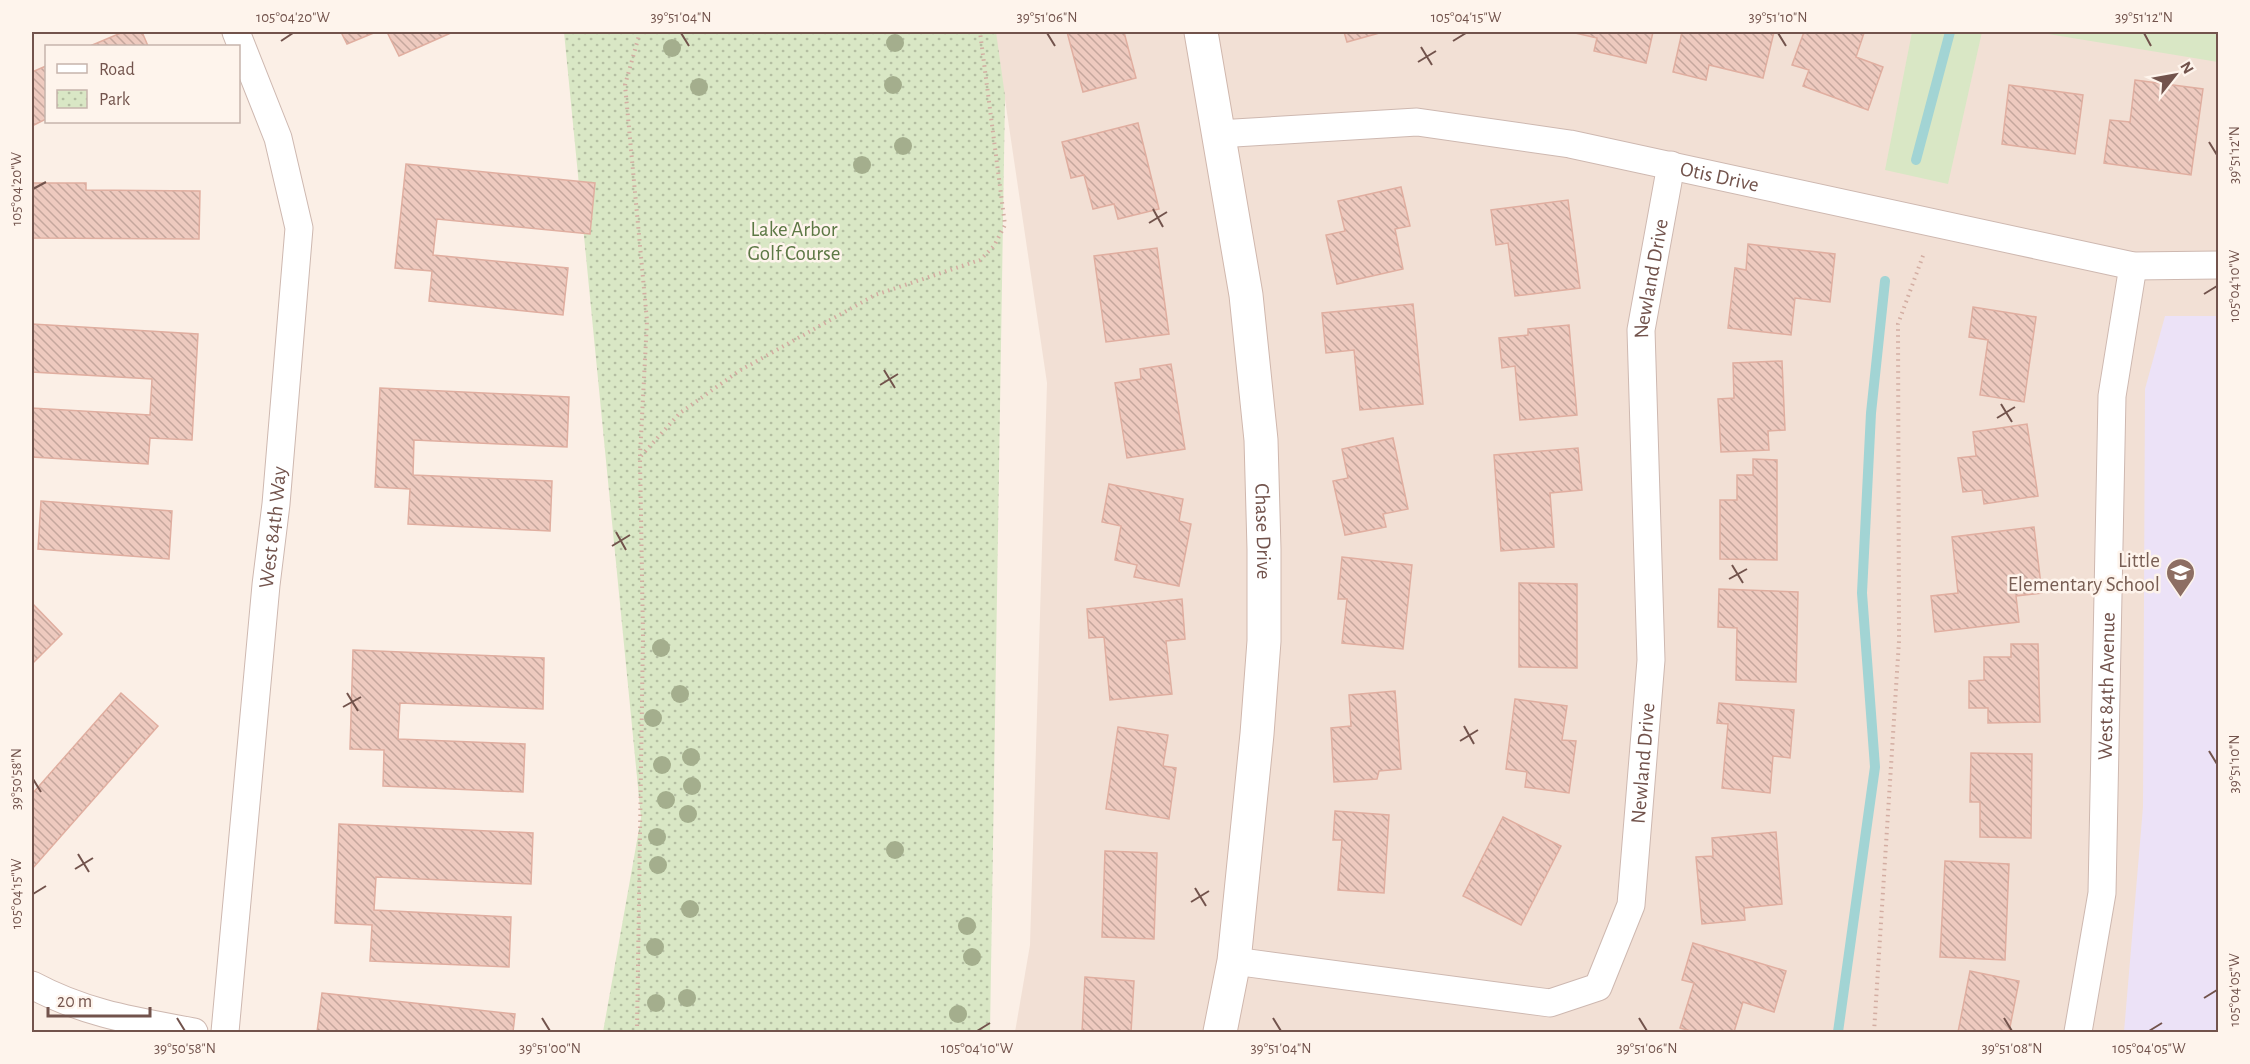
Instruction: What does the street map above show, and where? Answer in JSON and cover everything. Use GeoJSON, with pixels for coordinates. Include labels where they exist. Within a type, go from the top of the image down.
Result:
{"type":"FeatureCollection","features":[{"type":"Feature","properties":{"kind":"street","name":"West 84th Way"},"geometry":{"type":"LineString","coordinates":[[225,1032],[266,585],[276,504],[299,228],[278,138],[236,32]]}},
{"type":"Feature","properties":{"kind":"street","name":"Chase Drive"},"geometry":{"type":"LineString","coordinates":[[1202,32],[1246,295],[1261,440],[1264,549],[1264,641],[1234,961],[1220,1032]]}},
{"type":"Feature","properties":{"kind":"street","name":"Otis Drive"},"geometry":{"type":"LineString","coordinates":[[1218,134],[1417,122],[1570,144],[2133,266],[2218,265]]}},
{"type":"Feature","properties":{"kind":"street","name":"Newland Drive"},"geometry":{"type":"LineString","coordinates":[[1234,961],[1550,1003],[1598,987],[1632,905],[1651,660],[1641,330],[1671,165]]}},
{"type":"Feature","properties":{"kind":"street","name":"West 84th Avenue"},"geometry":{"type":"LineString","coordinates":[[2078,1032],[2102,893],[2112,396],[2133,266]]}},
{"type":"Feature","properties":{"kind":"street"},"geometry":{"type":"LineString","coordinates":[[32,985],[56,998],[98,1013],[194,1032]]}},
{"type":"Feature","properties":{"kind":"path"},"geometry":{"type":"LineString","coordinates":[[637,1032],[643,636],[640,456],[647,321],[625,85],[640,32]]}},
{"type":"Feature","properties":{"kind":"path"},"geometry":{"type":"LineString","coordinates":[[640,456],[680,413],[739,371],[875,295],[981,260],[994,246],[1005,225],[980,32]]}},
{"type":"Feature","properties":{"kind":"path"},"geometry":{"type":"LineString","coordinates":[[1874,1032],[1899,641],[1898,324],[1935,224]]}},
{"type":"Feature","properties":{"kind":"shaded area"},"geometry":{"type":"Polygon","coordinates":[[[995,32],[2218,32],[2218,1032],[1015,1032],[1030,945],[1047,383],[995,32]]]}},
{"type":"Feature","properties":{"kind":"shaded area","name":"Little Elementary School"},"geometry":{"type":"Polygon","coordinates":[[[2165,316],[2218,316],[2218,1032],[2124,1032],[2143,807],[2145,389],[2165,316]]]}},
{"type":"Feature","properties":{"kind":"green space","name":"Lake Arbor Golf Course"},"geometry":{"type":"Polygon","coordinates":[[[564,32],[996,32],[1005,96],[990,1032],[603,1032],[641,818],[564,32]]]}},
{"type":"Feature","properties":{"kind":"green space"},"geometry":{"type":"Polygon","coordinates":[[[1912,32],[1982,32],[1948,184],[1885,170],[1912,32]]]}},
{"type":"Feature","properties":{"kind":"green space"},"geometry":{"type":"Polygon","coordinates":[[[2036,32],[2218,32],[2218,62],[2036,32]]]}},
{"type":"Feature","properties":{"kind":"building"},"geometry":{"type":"Polygon","coordinates":[[[123,32],[142,32],[148,45],[92,45],[123,32]]]}},
{"type":"Feature","properties":{"kind":"building"},"geometry":{"type":"Polygon","coordinates":[[[341,32],[376,32],[347,44],[341,32]]]}},
{"type":"Feature","properties":{"kind":"building"},"geometry":{"type":"Polygon","coordinates":[[[387,32],[453,32],[399,56],[387,32]]]}},
{"type":"Feature","properties":{"kind":"building"},"geometry":{"type":"Polygon","coordinates":[[[1067,32],[1124,32],[1136,78],[1083,92],[1067,32]]]}},
{"type":"Feature","properties":{"kind":"building"},"geometry":{"type":"Polygon","coordinates":[[[1344,32],[1383,32],[1347,42],[1344,32]]]}},
{"type":"Feature","properties":{"kind":"building"},"geometry":{"type":"Polygon","coordinates":[[[1571,32],[1653,32],[1646,63],[1594,51],[1597,38],[1571,32]]]}},
{"type":"Feature","properties":{"kind":"building"},"geometry":{"type":"Polygon","coordinates":[[[1682,32],[1774,32],[1763,78],[1709,65],[1706,80],[1673,72],[1682,32]]]}},
{"type":"Feature","properties":{"kind":"building"},"geometry":{"type":"Polygon","coordinates":[[[1804,32],[1864,33],[1856,57],[1883,67],[1868,110],[1803,86],[1809,70],[1792,65],[1804,32]]]}},
{"type":"Feature","properties":{"kind":"building"},"geometry":{"type":"Polygon","coordinates":[[[45,66],[45,120],[32,126],[32,72],[45,66]]]}},
{"type":"Feature","properties":{"kind":"building"},"geometry":{"type":"Polygon","coordinates":[[[2135,80],[2203,89],[2191,175],[2104,163],[2110,120],[2130,122],[2135,80]]]}},
{"type":"Feature","properties":{"kind":"building"},"geometry":{"type":"Polygon","coordinates":[[[2009,85],[2083,95],[2075,154],[2002,144],[2009,85]]]}},
{"type":"Feature","properties":{"kind":"building"},"geometry":{"type":"Polygon","coordinates":[[[1138,123],[1159,209],[1118,219],[1114,204],[1093,209],[1084,175],[1071,178],[1062,142],[1138,123]]]}},
{"type":"Feature","properties":{"kind":"building"},"geometry":{"type":"Polygon","coordinates":[[[406,164],[595,183],[590,234],[437,219],[433,255],[568,268],[563,315],[429,301],[432,271],[395,268],[406,164]]]}},
{"type":"Feature","properties":{"kind":"building"},"geometry":{"type":"Polygon","coordinates":[[[32,183],[86,183],[86,190],[200,191],[199,239],[32,238],[32,183]]]}},
{"type":"Feature","properties":{"kind":"building"},"geometry":{"type":"Polygon","coordinates":[[[1401,187],[1410,226],[1395,229],[1403,269],[1337,284],[1326,235],[1345,231],[1338,201],[1401,187]]]}},
{"type":"Feature","properties":{"kind":"building"},"geometry":{"type":"Polygon","coordinates":[[[1568,200],[1580,288],[1515,296],[1508,243],[1496,245],[1491,210],[1568,200]]]}},
{"type":"Feature","properties":{"kind":"building"},"geometry":{"type":"Polygon","coordinates":[[[1748,244],[1835,254],[1830,302],[1795,298],[1791,335],[1728,328],[1735,268],[1746,270],[1748,244]]]}},
{"type":"Feature","properties":{"kind":"building"},"geometry":{"type":"Polygon","coordinates":[[[1157,248],[1169,334],[1106,342],[1094,256],[1157,248]]]}},
{"type":"Feature","properties":{"kind":"building"},"geometry":{"type":"Polygon","coordinates":[[[1413,304],[1423,404],[1360,410],[1354,350],[1326,353],[1322,313],[1413,304]]]}},
{"type":"Feature","properties":{"kind":"building"},"geometry":{"type":"Polygon","coordinates":[[[1973,307],[2036,317],[2024,402],[1980,395],[1988,340],[1969,337],[1973,307]]]}},
{"type":"Feature","properties":{"kind":"building"},"geometry":{"type":"Polygon","coordinates":[[[32,324],[198,334],[192,440],[150,438],[148,464],[32,457],[32,408],[150,415],[152,379],[32,372],[32,324]]]}},
{"type":"Feature","properties":{"kind":"building"},"geometry":{"type":"Polygon","coordinates":[[[1569,325],[1577,415],[1520,420],[1515,366],[1502,368],[1499,338],[1528,335],[1528,329],[1569,325]]]}},
{"type":"Feature","properties":{"kind":"building"},"geometry":{"type":"Polygon","coordinates":[[[1782,361],[1785,430],[1768,431],[1769,450],[1721,452],[1718,399],[1734,398],[1733,363],[1782,361]]]}},
{"type":"Feature","properties":{"kind":"building"},"geometry":{"type":"Polygon","coordinates":[[[1171,364],[1185,449],[1127,458],[1115,383],[1141,379],[1140,369],[1171,364]]]}},
{"type":"Feature","properties":{"kind":"building"},"geometry":{"type":"Polygon","coordinates":[[[380,388],[569,397],[567,447],[414,440],[413,475],[552,481],[550,531],[408,524],[410,489],[375,487],[380,388]]]}},
{"type":"Feature","properties":{"kind":"building"},"geometry":{"type":"Polygon","coordinates":[[[2027,424],[2038,496],[1984,504],[1982,490],[1963,492],[1958,458],[1976,456],[1973,432],[2027,424]]]}},
{"type":"Feature","properties":{"kind":"building"},"geometry":{"type":"Polygon","coordinates":[[[1393,438],[1408,509],[1383,514],[1386,527],[1345,535],[1333,481],[1348,478],[1342,449],[1393,438]]]}},
{"type":"Feature","properties":{"kind":"building"},"geometry":{"type":"Polygon","coordinates":[[[1578,448],[1582,490],[1550,493],[1554,547],[1501,551],[1494,455],[1578,448]]]}},
{"type":"Feature","properties":{"kind":"building"},"geometry":{"type":"Polygon","coordinates":[[[1753,459],[1777,460],[1777,560],[1720,559],[1720,500],[1737,500],[1737,475],[1753,475],[1753,459]]]}},
{"type":"Feature","properties":{"kind":"building"},"geometry":{"type":"Polygon","coordinates":[[[1109,484],[1183,499],[1179,521],[1191,524],[1179,586],[1134,577],[1137,565],[1115,560],[1121,526],[1102,522],[1109,484]]]}},
{"type":"Feature","properties":{"kind":"building"},"geometry":{"type":"Polygon","coordinates":[[[41,501],[172,511],[169,559],[38,549],[41,501]]]}},
{"type":"Feature","properties":{"kind":"building"},"geometry":{"type":"Polygon","coordinates":[[[2034,527],[2042,593],[2016,596],[2019,622],[1935,632],[1931,596],[1958,593],[1952,537],[2034,527]]]}},
{"type":"Feature","properties":{"kind":"building"},"geometry":{"type":"Polygon","coordinates":[[[1342,557],[1412,565],[1403,649],[1342,643],[1347,599],[1338,599],[1342,557]]]}},
{"type":"Feature","properties":{"kind":"building"},"geometry":{"type":"Polygon","coordinates":[[[1519,583],[1577,584],[1577,668],[1519,667],[1519,583]]]}},
{"type":"Feature","properties":{"kind":"building"},"geometry":{"type":"Polygon","coordinates":[[[1719,589],[1798,592],[1796,682],[1736,680],[1737,628],[1718,627],[1719,589]]]}},
{"type":"Feature","properties":{"kind":"building"},"geometry":{"type":"Polygon","coordinates":[[[1182,599],[1185,639],[1166,641],[1172,694],[1110,700],[1104,637],[1089,638],[1087,609],[1182,599]]]}},
{"type":"Feature","properties":{"kind":"building"},"geometry":{"type":"Polygon","coordinates":[[[32,603],[62,634],[32,664],[32,603]]]}},
{"type":"Feature","properties":{"kind":"building"},"geometry":{"type":"Polygon","coordinates":[[[2011,644],[2038,644],[2040,722],[1988,723],[1988,708],[1969,708],[1969,681],[1984,680],[1984,657],[2011,657],[2011,644]]]}},
{"type":"Feature","properties":{"kind":"building"},"geometry":{"type":"Polygon","coordinates":[[[353,650],[544,658],[543,709],[400,703],[398,739],[525,744],[523,792],[383,786],[384,750],[350,749],[353,650]]]}},
{"type":"Feature","properties":{"kind":"building"},"geometry":{"type":"Polygon","coordinates":[[[1395,691],[1401,769],[1379,771],[1377,779],[1334,782],[1331,728],[1351,726],[1349,695],[1395,691]]]}},
{"type":"Feature","properties":{"kind":"building"},"geometry":{"type":"Polygon","coordinates":[[[121,693],[158,726],[32,869],[32,794],[121,693]]]}},
{"type":"Feature","properties":{"kind":"building"},"geometry":{"type":"Polygon","coordinates":[[[1515,699],[1567,706],[1562,740],[1576,741],[1569,793],[1525,787],[1527,772],[1506,769],[1515,699]]]}},
{"type":"Feature","properties":{"kind":"building"},"geometry":{"type":"Polygon","coordinates":[[[1719,703],[1794,710],[1790,758],[1773,756],[1770,793],[1722,788],[1728,724],[1717,723],[1719,703]]]}},
{"type":"Feature","properties":{"kind":"building"},"geometry":{"type":"Polygon","coordinates":[[[1118,727],[1168,735],[1163,766],[1176,768],[1169,819],[1106,809],[1118,727]]]}},
{"type":"Feature","properties":{"kind":"building"},"geometry":{"type":"Polygon","coordinates":[[[1971,753],[2032,754],[2031,838],[1980,837],[1980,802],[1970,802],[1971,753]]]}},
{"type":"Feature","properties":{"kind":"building"},"geometry":{"type":"Polygon","coordinates":[[[1335,811],[1389,815],[1384,893],[1338,890],[1342,840],[1333,840],[1335,811]]]}},
{"type":"Feature","properties":{"kind":"building"},"geometry":{"type":"Polygon","coordinates":[[[1503,817],[1561,846],[1521,925],[1463,896],[1503,817]]]}},
{"type":"Feature","properties":{"kind":"building"},"geometry":{"type":"Polygon","coordinates":[[[339,824],[533,833],[531,884],[376,877],[374,910],[511,917],[509,967],[370,961],[372,925],[335,923],[339,824]]]}},
{"type":"Feature","properties":{"kind":"building"},"geometry":{"type":"Polygon","coordinates":[[[1776,832],[1782,904],[1744,908],[1745,920],[1702,924],[1696,857],[1713,856],[1712,838],[1776,832]]]}},
{"type":"Feature","properties":{"kind":"building"},"geometry":{"type":"Polygon","coordinates":[[[1105,851],[1157,853],[1154,939],[1102,937],[1105,851]]]}},
{"type":"Feature","properties":{"kind":"building"},"geometry":{"type":"Polygon","coordinates":[[[1945,861],[2009,864],[2005,960],[1940,957],[1945,861]]]}},
{"type":"Feature","properties":{"kind":"building"},"geometry":{"type":"Polygon","coordinates":[[[1693,943],[1786,971],[1774,1012],[1743,1002],[1734,1032],[1694,1032],[1680,1028],[1694,983],[1682,980],[1693,943]]]}},
{"type":"Feature","properties":{"kind":"building"},"geometry":{"type":"Polygon","coordinates":[[[1970,971],[2019,981],[2009,1032],[1958,1032],[1970,971]]]}},
{"type":"Feature","properties":{"kind":"building"},"geometry":{"type":"Polygon","coordinates":[[[1085,977],[1134,981],[1131,1032],[1082,1032],[1085,977]]]}},
{"type":"Feature","properties":{"kind":"building"},"geometry":{"type":"Polygon","coordinates":[[[322,993],[515,1014],[513,1032],[317,1032],[322,993]]]}},
{"type":"Feature","properties":{"kind":"waterway"},"geometry":{"type":"LineString","coordinates":[[1916,160],[1950,32]]}},
{"type":"Feature","properties":{"kind":"waterway"},"geometry":{"type":"LineString","coordinates":[[1838,1032],[1875,767],[1862,593],[1871,413],[1885,281]]}},
{"type":"Feature","properties":{"kind":"place","name":"Little Elementary School"},"geometry":{"type":"Point","coordinates":[2181,598]}}]}
